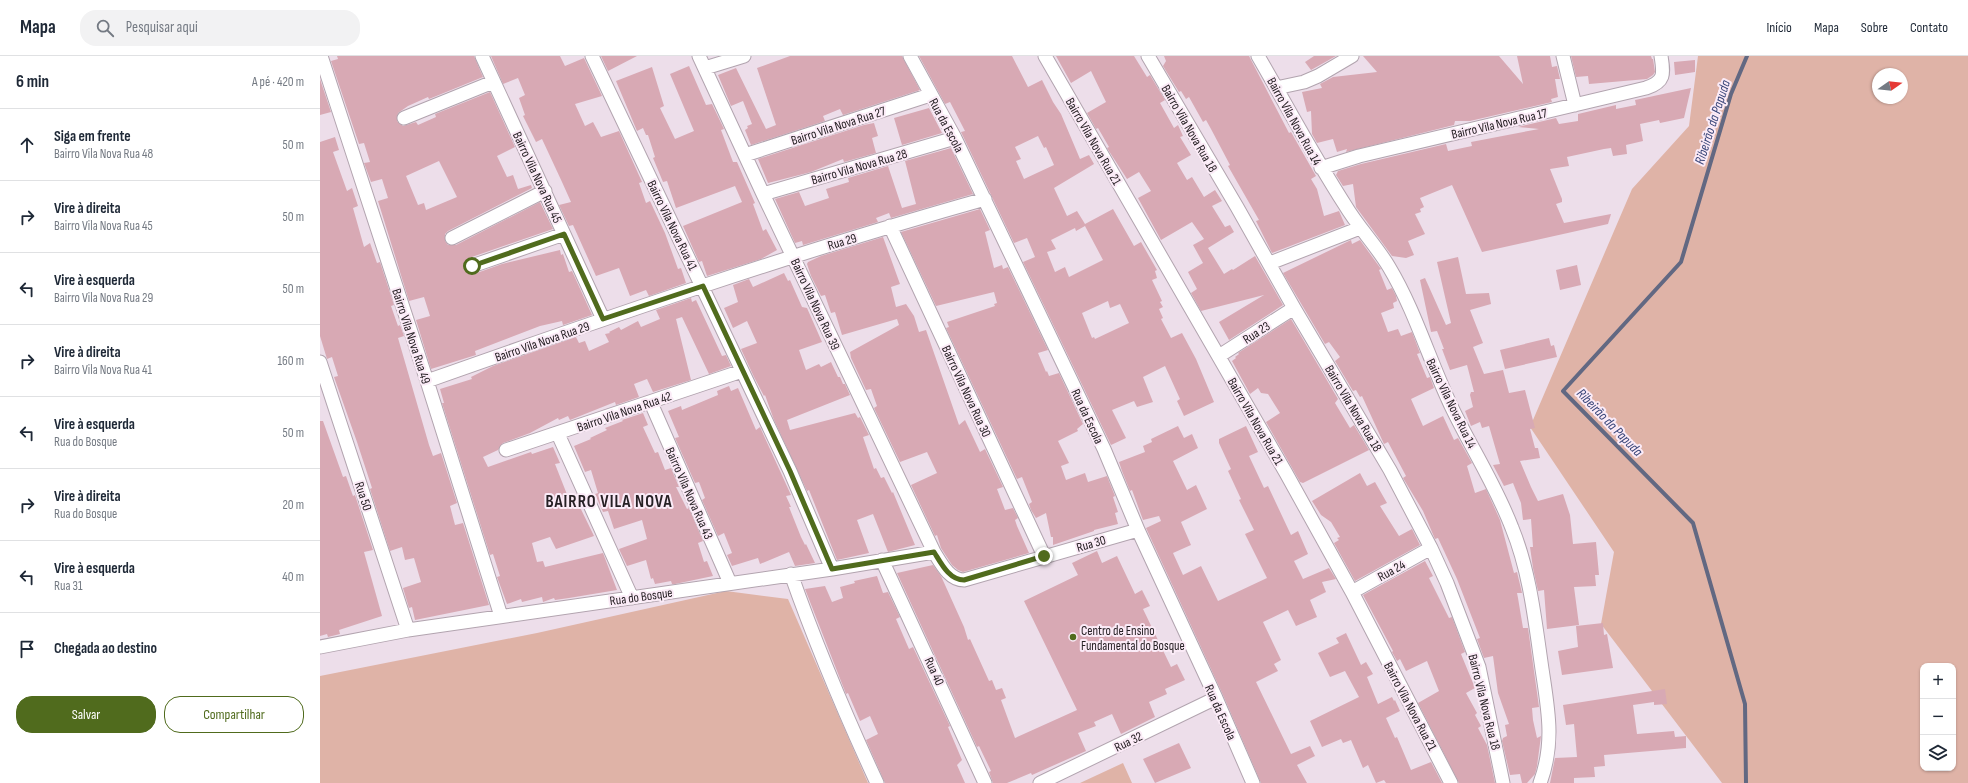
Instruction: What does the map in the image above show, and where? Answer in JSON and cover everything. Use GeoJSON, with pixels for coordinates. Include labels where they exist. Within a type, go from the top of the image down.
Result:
{"type":"FeatureCollection","features":[{"type":"Feature","properties":{"kind":"street","name":"Bairro Vila Nova Rua 49"},"geometry":{"type":"LineString","coordinates":[[321,56],[427,381],[501,616]]}},
{"type":"Feature","properties":{"kind":"street","name":"Bairro Vila Nova Rua 45"},"geometry":{"type":"LineString","coordinates":[[482,56],[603,319]]}},
{"type":"Feature","properties":{"kind":"street","name":"Bairro Vila Nova Rua 41"},"geometry":{"type":"LineString","coordinates":[[592,56],[790,471],[832,569]]}},
{"type":"Feature","properties":{"kind":"street","name":"Bairro Vila Nova Rua 39"},"geometry":{"type":"LineString","coordinates":[[699,56],[763,194],[794,256],[934,552]]}},
{"type":"Feature","properties":{"kind":"street"},"geometry":{"type":"LineString","coordinates":[[705,68],[744,56]]}},
{"type":"Feature","properties":{"kind":"street","name":"Rua da Escola"},"geometry":{"type":"LineString","coordinates":[[910,56],[955,138],[1104,449],[1138,530],[1216,698],[1253,783]]}},
{"type":"Feature","properties":{"kind":"street","name":"Bairro Vila Nova Rua 18"},"geometry":{"type":"LineString","coordinates":[[1148,56],[1390,470],[1431,548],[1479,667],[1503,783]]}},
{"type":"Feature","properties":{"kind":"street","name":"Bairro Vila Nova Rua 14"},"geometry":{"type":"LineString","coordinates":[[1258,56],[1321,168],[1360,228],[1389,267],[1405,299],[1435,372],[1454,412],[1494,486],[1513,528],[1524,565],[1533,606],[1549,720],[1550,740],[1540,783]]}},
{"type":"Feature","properties":{"kind":"street"},"geometry":{"type":"LineString","coordinates":[[1276,88],[1304,82],[1318,76],[1352,56]]}},
{"type":"Feature","properties":{"kind":"street"},"geometry":{"type":"LineString","coordinates":[[1563,56],[1575,105]]}},
{"type":"Feature","properties":{"kind":"street","name":"Bairro Vila Nova Rua 21"},"geometry":{"type":"LineString","coordinates":[[1048,61],[1219,356],[1352,592],[1451,783]]}},
{"type":"Feature","properties":{"kind":"street","name":"Bairro Vila Nova Rua 17"},"geometry":{"type":"LineString","coordinates":[[1321,168],[1358,156],[1651,86],[1661,79],[1662,61]]}},
{"type":"Feature","properties":{"kind":"street"},"geometry":{"type":"LineString","coordinates":[[404,118],[493,82]]}},
{"type":"Feature","properties":{"kind":"street","name":"Bairro Vila Nova Rua 27"},"geometry":{"type":"LineString","coordinates":[[745,155],[930,94]]}},
{"type":"Feature","properties":{"kind":"street","name":"Bairro Vila Nova Rua 28"},"geometry":{"type":"LineString","coordinates":[[763,194],[955,138]]}},
{"type":"Feature","properties":{"kind":"street"},"geometry":{"type":"LineString","coordinates":[[452,238],[545,191]]}},
{"type":"Feature","properties":{"kind":"street"},"geometry":{"type":"LineString","coordinates":[[890,226],[985,199]]}},
{"type":"Feature","properties":{"kind":"street","name":"Rua 29"},"geometry":{"type":"LineString","coordinates":[[794,256],[890,226]]}},
{"type":"Feature","properties":{"kind":"street","name":"Bairro Vila Nova Rua 30"},"geometry":{"type":"LineString","coordinates":[[890,226],[1044,556]]}},
{"type":"Feature","properties":{"kind":"street"},"geometry":{"type":"LineString","coordinates":[[1270,263],[1360,228]]}},
{"type":"Feature","properties":{"kind":"street"},"geometry":{"type":"LineString","coordinates":[[472,266],[564,234]]}},
{"type":"Feature","properties":{"kind":"street","name":"Bairro Vila Nova Rua 29"},"geometry":{"type":"LineString","coordinates":[[427,381],[603,319],[794,256]]}},
{"type":"Feature","properties":{"kind":"street","name":"Rua 23"},"geometry":{"type":"LineString","coordinates":[[1219,356],[1294,308]]}},
{"type":"Feature","properties":{"kind":"street","name":"Rua 50"},"geometry":{"type":"LineString","coordinates":[[320,362],[408,630]]}},
{"type":"Feature","properties":{"kind":"street","name":"Bairro Vila Nova Rua 42"},"geometry":{"type":"LineString","coordinates":[[506,450],[651,403],[742,371]]}},
{"type":"Feature","properties":{"kind":"street","name":"Bairro Vila Nova Rua 43"},"geometry":{"type":"LineString","coordinates":[[651,403],[730,583]]}},
{"type":"Feature","properties":{"kind":"street"},"geometry":{"type":"LineString","coordinates":[[558,434],[632,598]]}},
{"type":"Feature","properties":{"kind":"street","name":"Rua 30"},"geometry":{"type":"LineString","coordinates":[[934,552],[951,576],[955,579],[964,580],[1138,530]]}},
{"type":"Feature","properties":{"kind":"street","name":"Rua 24"},"geometry":{"type":"LineString","coordinates":[[1352,592],[1431,548]]}},
{"type":"Feature","properties":{"kind":"street","name":"Rua do Bosque"},"geometry":{"type":"LineString","coordinates":[[320,647],[408,630],[832,569],[934,552]]}},
{"type":"Feature","properties":{"kind":"street","name":"Rua 40"},"geometry":{"type":"LineString","coordinates":[[882,560],[985,783]]}},
{"type":"Feature","properties":{"kind":"street"},"geometry":{"type":"LineString","coordinates":[[791,574],[818,649],[877,783]]}},
{"type":"Feature","properties":{"kind":"street","name":"Rua 32"},"geometry":{"type":"LineString","coordinates":[[1040,783],[1216,698]]}},
{"type":"Feature","properties":{"kind":"shaded area"},"geometry":{"type":"Polygon","coordinates":[[[1698,56],[1968,56],[1968,783],[1722,783],[1601,624],[1614,552],[1530,427],[1632,189],[1689,126],[1698,56]]]}},
{"type":"Feature","properties":{"kind":"shaded area"},"geometry":{"type":"Polygon","coordinates":[[[726,591],[788,599],[868,783],[320,783],[320,676],[537,633],[726,591]]]}},
{"type":"Feature","properties":{"kind":"shaded area"},"geometry":{"type":"Polygon","coordinates":[[[1123,763],[1132,783],[1080,783],[1123,763]]]}},
{"type":"Feature","properties":{"kind":"building"},"geometry":{"type":"Polygon","coordinates":[[[337,56],[474,56],[483,77],[408,106],[398,113],[397,121],[403,126],[416,122],[418,125],[436,117],[435,114],[490,92],[515,147],[497,156],[507,177],[513,175],[518,189],[531,185],[532,188],[448,231],[445,234],[445,241],[448,245],[456,245],[540,202],[553,229],[469,258],[464,264],[465,269],[467,272],[474,274],[502,264],[560,250],[561,255],[563,254],[569,272],[572,271],[592,315],[563,325],[562,321],[540,326],[475,351],[476,355],[431,369],[416,320],[430,316],[424,297],[409,301],[378,201],[388,198],[382,179],[371,182],[364,163],[370,162],[364,143],[359,144],[331,61],[338,59],[337,56]],[[439,161],[406,176],[418,205],[424,203],[426,210],[457,197],[439,161]]]}},
{"type":"Feature","properties":{"kind":"building"},"geometry":{"type":"Polygon","coordinates":[[[491,56],[560,56],[565,66],[584,58],[602,96],[575,104],[585,126],[593,122],[601,137],[619,131],[642,182],[639,183],[646,203],[650,201],[665,233],[678,269],[681,268],[686,283],[649,296],[646,290],[630,296],[619,268],[596,276],[573,225],[569,226],[559,205],[571,202],[562,182],[542,139],[536,142],[523,116],[525,115],[519,98],[525,95],[518,78],[503,84],[491,56]]]}},
{"type":"Feature","properties":{"kind":"building"},"geometry":{"type":"Polygon","coordinates":[[[601,56],[637,56],[608,71],[601,56]]]}},
{"type":"Feature","properties":{"kind":"building"},"geometry":{"type":"Polygon","coordinates":[[[790,56],[902,56],[920,90],[843,115],[840,109],[823,116],[825,121],[751,145],[745,130],[748,128],[747,126],[752,124],[743,101],[731,106],[718,75],[736,68],[766,129],[776,125],[757,68],[790,56]]]}},
{"type":"Feature","properties":{"kind":"building"},"geometry":{"type":"Polygon","coordinates":[[[919,56],[1012,56],[1028,87],[1042,80],[1061,114],[1080,159],[1089,155],[1094,164],[1054,188],[1067,216],[1077,211],[1085,224],[1113,209],[1134,246],[1141,242],[1157,270],[1155,271],[1157,278],[1152,280],[1162,301],[1160,302],[1163,307],[1159,309],[1163,318],[1161,319],[1171,338],[1182,333],[1196,359],[1214,402],[1184,416],[1177,401],[1180,399],[1165,366],[1143,377],[1153,402],[1137,407],[1134,401],[1112,410],[1126,438],[1111,445],[1023,262],[1035,257],[1027,238],[1014,243],[961,132],[965,131],[950,102],[945,104],[919,56]],[[1038,136],[1015,147],[1021,159],[1016,161],[1024,179],[1054,165],[1046,147],[1044,148],[1038,136]],[[1085,226],[1076,231],[1075,228],[1051,240],[1056,249],[1047,252],[1055,272],[1065,267],[1069,277],[1103,260],[1085,226]],[[1108,301],[1082,313],[1092,338],[1094,337],[1095,339],[1129,323],[1120,304],[1110,308],[1108,301]]]}},
{"type":"Feature","properties":{"kind":"building"},"geometry":{"type":"Polygon","coordinates":[[[1056,56],[1134,56],[1147,77],[1150,75],[1165,100],[1160,103],[1174,128],[1178,125],[1183,136],[1180,137],[1191,155],[1177,163],[1187,180],[1192,177],[1204,197],[1215,190],[1222,201],[1212,206],[1225,227],[1230,225],[1234,232],[1208,248],[1224,274],[1255,256],[1283,305],[1229,340],[1219,322],[1264,295],[1201,311],[1191,293],[1197,289],[1188,272],[1203,263],[1193,245],[1204,239],[1192,222],[1161,240],[1138,198],[1151,191],[1139,172],[1127,179],[1107,148],[1109,147],[1098,128],[1096,129],[1087,113],[1106,102],[1091,71],[1071,83],[1056,56]]]}},
{"type":"Feature","properties":{"kind":"building"},"geometry":{"type":"Polygon","coordinates":[[[1164,56],[1249,56],[1289,133],[1291,132],[1316,176],[1311,179],[1317,189],[1324,216],[1339,211],[1345,225],[1272,253],[1256,221],[1259,220],[1228,166],[1230,165],[1211,129],[1206,120],[1203,122],[1189,97],[1186,99],[1181,91],[1179,92],[1163,66],[1166,61],[1164,56]]]}},
{"type":"Feature","properties":{"kind":"building"},"geometry":{"type":"Polygon","coordinates":[[[1314,56],[1336,56],[1311,70],[1305,62],[1314,56]]]}},
{"type":"Feature","properties":{"kind":"building"},"geometry":{"type":"Polygon","coordinates":[[[1363,56],[1499,56],[1523,84],[1517,56],[1550,56],[1552,67],[1557,66],[1560,79],[1555,79],[1558,97],[1551,99],[1552,102],[1470,121],[1455,121],[1454,125],[1346,152],[1347,149],[1337,152],[1333,139],[1317,143],[1312,134],[1311,111],[1307,112],[1302,92],[1322,88],[1320,84],[1333,77],[1377,72],[1363,56]]]}},
{"type":"Feature","properties":{"kind":"building"},"geometry":{"type":"Polygon","coordinates":[[[1571,56],[1651,56],[1653,59],[1655,72],[1647,79],[1589,84],[1588,76],[1576,77],[1571,56]]]}},
{"type":"Feature","properties":{"kind":"building"},"geometry":{"type":"Polygon","coordinates":[[[1695,60],[1695,72],[1675,75],[1674,62],[1695,60]]]}},
{"type":"Feature","properties":{"kind":"building"},"geometry":{"type":"Polygon","coordinates":[[[689,66],[706,105],[712,104],[724,129],[721,130],[733,162],[737,162],[755,203],[753,204],[763,231],[766,229],[777,250],[761,259],[707,276],[702,261],[699,262],[683,226],[742,202],[735,186],[676,208],[667,181],[663,182],[653,158],[655,157],[648,135],[646,135],[643,128],[637,131],[616,81],[652,67],[664,106],[660,108],[675,139],[694,131],[670,74],[689,66]]]}},
{"type":"Feature","properties":{"kind":"building"},"geometry":{"type":"Polygon","coordinates":[[[320,79],[331,112],[320,115],[320,79]]]}},
{"type":"Feature","properties":{"kind":"building"},"geometry":{"type":"Polygon","coordinates":[[[1691,88],[1684,118],[1660,123],[1659,120],[1640,124],[1643,141],[1626,145],[1627,154],[1613,156],[1611,148],[1604,149],[1567,157],[1569,166],[1550,169],[1562,199],[1562,202],[1556,204],[1564,223],[1611,214],[1608,224],[1482,252],[1452,185],[1420,198],[1424,207],[1420,209],[1421,212],[1415,214],[1425,234],[1408,241],[1414,255],[1406,258],[1392,256],[1356,207],[1353,184],[1343,186],[1336,175],[1338,171],[1361,164],[1446,144],[1448,151],[1472,146],[1471,142],[1539,129],[1518,127],[1556,118],[1559,124],[1578,121],[1578,114],[1616,105],[1616,109],[1636,105],[1635,100],[1691,88]]]}},
{"type":"Feature","properties":{"kind":"building"},"geometry":{"type":"Polygon","coordinates":[[[929,108],[942,133],[902,145],[894,118],[929,108]]]}},
{"type":"Feature","properties":{"kind":"building"},"geometry":{"type":"Polygon","coordinates":[[[874,123],[878,136],[872,138],[876,153],[844,162],[843,159],[811,172],[768,183],[758,159],[874,123]]]}},
{"type":"Feature","properties":{"kind":"building"},"geometry":{"type":"Polygon","coordinates":[[[335,137],[339,150],[333,152],[347,191],[352,188],[358,206],[353,208],[364,247],[370,243],[377,263],[380,262],[394,305],[391,306],[398,326],[400,325],[404,336],[398,338],[429,445],[433,456],[441,453],[457,503],[450,506],[455,525],[463,523],[489,605],[415,620],[412,607],[409,608],[403,588],[421,582],[414,558],[405,560],[402,547],[390,551],[370,489],[372,488],[334,377],[338,376],[332,357],[327,359],[320,336],[320,142],[335,137]]]}},
{"type":"Feature","properties":{"kind":"building"},"geometry":{"type":"Polygon","coordinates":[[[951,148],[973,194],[891,218],[889,213],[876,218],[878,222],[803,245],[802,241],[795,243],[775,199],[799,192],[805,206],[829,198],[826,189],[849,182],[848,178],[888,166],[902,208],[916,204],[905,161],[951,148]]]}},
{"type":"Feature","properties":{"kind":"building"},"geometry":{"type":"Polygon","coordinates":[[[980,209],[990,230],[985,232],[994,268],[1002,265],[1003,269],[1008,267],[1048,350],[1038,353],[1046,372],[1047,371],[1049,376],[1059,373],[1083,424],[1077,429],[1078,431],[1058,441],[1069,463],[1061,466],[1066,480],[1085,473],[1088,482],[1107,476],[1115,496],[1113,497],[1118,512],[1115,513],[1118,524],[1094,530],[1053,545],[1053,537],[1051,537],[1046,513],[1036,518],[1031,510],[1029,504],[1032,502],[1022,477],[1017,479],[946,328],[949,327],[947,322],[995,306],[994,304],[997,303],[994,292],[936,306],[901,232],[980,209]]]}},
{"type":"Feature","properties":{"kind":"building"},"geometry":{"type":"Polygon","coordinates":[[[883,237],[900,284],[891,287],[896,307],[906,304],[914,316],[919,332],[926,330],[959,425],[965,420],[980,452],[985,449],[1003,487],[997,489],[1005,510],[1013,508],[1018,518],[1015,520],[1017,526],[1029,553],[963,572],[952,565],[941,548],[937,535],[935,536],[911,485],[937,473],[927,452],[900,462],[874,408],[877,406],[871,389],[866,390],[851,358],[850,352],[899,325],[897,319],[842,335],[835,312],[831,313],[825,295],[821,296],[811,276],[807,264],[808,262],[821,256],[883,237]]]}},
{"type":"Feature","properties":{"kind":"building"},"geometry":{"type":"Polygon","coordinates":[[[1351,240],[1352,244],[1360,240],[1381,269],[1379,270],[1387,290],[1392,288],[1396,296],[1397,301],[1393,303],[1394,308],[1381,313],[1388,332],[1398,329],[1401,336],[1412,332],[1420,353],[1417,354],[1427,378],[1430,377],[1434,388],[1411,399],[1423,426],[1443,416],[1454,440],[1458,438],[1472,463],[1467,466],[1475,493],[1486,489],[1500,520],[1514,573],[1517,572],[1522,593],[1517,593],[1523,628],[1528,628],[1539,707],[1532,708],[1533,720],[1537,738],[1541,736],[1535,774],[1527,783],[1522,783],[1520,774],[1510,775],[1502,741],[1503,738],[1507,736],[1505,725],[1509,724],[1498,693],[1493,656],[1484,658],[1477,639],[1480,638],[1457,579],[1438,538],[1435,539],[1423,511],[1403,478],[1406,476],[1388,442],[1384,444],[1362,396],[1360,397],[1356,390],[1353,391],[1335,361],[1340,357],[1329,342],[1325,344],[1283,273],[1351,240]]]}},
{"type":"Feature","properties":{"kind":"building"},"geometry":{"type":"Polygon","coordinates":[[[1458,257],[1466,294],[1489,293],[1491,304],[1470,310],[1483,343],[1473,347],[1484,374],[1503,370],[1509,393],[1525,390],[1535,428],[1530,429],[1535,448],[1538,448],[1540,458],[1520,461],[1531,487],[1538,501],[1563,494],[1570,515],[1573,544],[1596,542],[1599,575],[1595,575],[1596,586],[1574,587],[1579,625],[1547,629],[1544,590],[1538,591],[1533,568],[1530,547],[1533,547],[1531,519],[1523,520],[1521,503],[1513,483],[1504,486],[1493,465],[1500,464],[1489,426],[1482,428],[1480,422],[1471,426],[1465,411],[1473,407],[1470,395],[1471,392],[1474,392],[1467,365],[1450,370],[1437,331],[1431,332],[1420,280],[1425,278],[1446,325],[1451,323],[1437,262],[1458,257]]]}},
{"type":"Feature","properties":{"kind":"building"},"geometry":{"type":"Polygon","coordinates":[[[1577,265],[1581,285],[1560,290],[1556,270],[1577,265]]]}},
{"type":"Feature","properties":{"kind":"building"},"geometry":{"type":"Polygon","coordinates":[[[784,273],[788,281],[790,280],[802,307],[807,308],[822,342],[799,350],[806,370],[819,364],[821,367],[831,362],[838,377],[840,377],[843,384],[845,384],[850,395],[787,420],[790,430],[855,413],[858,418],[860,417],[869,435],[863,437],[874,469],[876,468],[881,478],[884,477],[892,493],[893,492],[915,545],[888,552],[873,514],[857,520],[869,553],[837,560],[809,490],[807,491],[774,420],[765,395],[764,396],[754,377],[741,349],[757,343],[747,321],[733,328],[724,308],[738,302],[733,285],[749,279],[753,287],[784,273]]]}},
{"type":"Feature","properties":{"kind":"building"},"geometry":{"type":"Polygon","coordinates":[[[691,298],[692,302],[696,300],[722,356],[726,355],[731,366],[709,374],[682,317],[676,319],[691,380],[653,392],[647,379],[634,384],[639,397],[616,405],[615,402],[570,420],[568,416],[559,420],[558,418],[530,433],[503,443],[498,450],[483,457],[488,467],[531,452],[532,454],[553,447],[560,463],[555,464],[570,502],[576,499],[594,536],[556,549],[550,537],[532,543],[537,562],[543,561],[545,567],[603,553],[617,590],[555,600],[554,598],[543,602],[542,597],[522,602],[521,599],[507,604],[497,577],[500,576],[493,554],[490,555],[442,403],[444,403],[440,389],[472,379],[471,377],[493,366],[576,337],[579,343],[585,341],[589,351],[609,342],[605,334],[610,333],[609,332],[619,327],[621,330],[638,321],[641,327],[660,319],[656,310],[691,298]]]}},
{"type":"Feature","properties":{"kind":"building"},"geometry":{"type":"Polygon","coordinates":[[[1291,319],[1338,399],[1335,403],[1350,428],[1354,425],[1369,450],[1303,483],[1300,482],[1266,422],[1280,413],[1268,394],[1261,393],[1258,388],[1250,394],[1232,361],[1239,354],[1238,353],[1291,319]]]}},
{"type":"Feature","properties":{"kind":"building"},"geometry":{"type":"Polygon","coordinates":[[[1549,338],[1551,346],[1554,345],[1557,357],[1505,369],[1500,350],[1549,338]]]}},
{"type":"Feature","properties":{"kind":"building"},"geometry":{"type":"Polygon","coordinates":[[[729,386],[731,391],[738,388],[756,430],[760,427],[791,495],[786,496],[791,507],[789,507],[801,537],[815,563],[795,566],[789,552],[760,564],[758,558],[732,566],[727,555],[732,553],[724,533],[718,536],[702,500],[705,498],[699,482],[695,483],[675,438],[679,437],[668,411],[681,406],[682,410],[718,395],[717,391],[729,386]]]}},
{"type":"Feature","properties":{"kind":"building"},"geometry":{"type":"Polygon","coordinates":[[[643,413],[648,425],[643,427],[655,453],[658,452],[665,470],[671,468],[679,487],[676,487],[687,509],[689,508],[703,541],[698,543],[704,562],[707,561],[713,576],[675,584],[672,584],[671,581],[655,584],[653,578],[651,579],[646,560],[627,566],[619,549],[647,539],[642,520],[614,529],[608,511],[603,512],[595,494],[598,493],[591,470],[585,472],[574,446],[607,430],[605,428],[643,413]]]}},
{"type":"Feature","properties":{"kind":"building"},"geometry":{"type":"Polygon","coordinates":[[[320,421],[323,421],[343,477],[346,476],[353,496],[355,495],[373,550],[364,552],[382,616],[339,630],[340,634],[328,637],[327,634],[320,636],[320,421]]]}},
{"type":"Feature","properties":{"kind":"building"},"geometry":{"type":"Polygon","coordinates":[[[1178,426],[1184,438],[1192,434],[1198,448],[1173,461],[1187,490],[1196,485],[1207,509],[1181,522],[1191,545],[1173,553],[1183,575],[1201,566],[1218,601],[1267,578],[1245,534],[1254,530],[1239,500],[1241,499],[1228,471],[1231,469],[1219,443],[1219,439],[1246,426],[1258,452],[1249,456],[1264,488],[1268,486],[1291,535],[1298,531],[1308,554],[1294,561],[1303,579],[1329,568],[1336,579],[1322,582],[1326,592],[1310,600],[1317,617],[1296,626],[1288,610],[1263,622],[1281,660],[1274,664],[1278,671],[1256,682],[1291,754],[1310,746],[1315,756],[1297,765],[1307,783],[1261,783],[1223,695],[1146,528],[1161,521],[1159,516],[1143,520],[1132,490],[1130,491],[1122,471],[1119,462],[1145,452],[1143,446],[1152,442],[1151,439],[1178,426]]]}},
{"type":"Feature","properties":{"kind":"building"},"geometry":{"type":"Polygon","coordinates":[[[1360,473],[1367,486],[1375,482],[1387,503],[1380,506],[1399,536],[1412,529],[1420,545],[1355,581],[1334,543],[1339,540],[1337,538],[1340,537],[1331,522],[1321,515],[1312,501],[1360,473]]]}},
{"type":"Feature","properties":{"kind":"building"},"geometry":{"type":"Polygon","coordinates":[[[1097,551],[1102,563],[1117,556],[1135,594],[1142,590],[1150,606],[1143,609],[1171,667],[1177,664],[1185,680],[1165,689],[1167,694],[1149,702],[1155,717],[1121,734],[1112,714],[1094,722],[1096,726],[1078,733],[1086,751],[1032,775],[1031,773],[1007,783],[993,783],[989,772],[991,771],[979,746],[977,747],[897,573],[933,565],[941,576],[964,627],[968,640],[970,639],[989,681],[992,680],[996,690],[1002,688],[1006,698],[1001,700],[1015,738],[1077,710],[1024,601],[1078,575],[1072,563],[1097,551]]]}},
{"type":"Feature","properties":{"kind":"building"},"geometry":{"type":"Polygon","coordinates":[[[1425,561],[1433,576],[1429,578],[1449,618],[1452,617],[1465,652],[1461,654],[1475,688],[1466,693],[1477,713],[1475,715],[1481,726],[1478,728],[1487,745],[1495,783],[1459,783],[1418,703],[1439,691],[1427,661],[1406,671],[1400,659],[1397,661],[1363,595],[1425,561]]]}},
{"type":"Feature","properties":{"kind":"building"},"geometry":{"type":"Polygon","coordinates":[[[877,576],[883,593],[888,592],[900,617],[896,619],[909,649],[913,647],[950,726],[948,727],[962,760],[957,765],[965,783],[885,783],[866,740],[878,734],[870,716],[860,721],[848,693],[846,694],[805,589],[825,586],[832,602],[843,598],[840,587],[855,583],[854,581],[877,576]]]}},
{"type":"Feature","properties":{"kind":"building"},"geometry":{"type":"Polygon","coordinates":[[[1603,623],[1604,635],[1607,634],[1613,668],[1562,675],[1558,651],[1578,647],[1576,626],[1603,623]]]}},
{"type":"Feature","properties":{"kind":"building"},"geometry":{"type":"Polygon","coordinates":[[[1346,633],[1361,665],[1366,662],[1373,674],[1367,677],[1378,704],[1392,697],[1394,701],[1395,700],[1400,711],[1386,718],[1395,738],[1397,737],[1411,770],[1431,762],[1442,783],[1386,783],[1384,780],[1376,783],[1368,765],[1363,768],[1351,740],[1343,743],[1341,739],[1322,747],[1310,721],[1359,697],[1345,671],[1330,677],[1318,653],[1339,643],[1336,638],[1346,633]]]}},
{"type":"Feature","properties":{"kind":"building"},"geometry":{"type":"Polygon","coordinates":[[[1665,689],[1667,704],[1654,705],[1654,702],[1633,705],[1637,734],[1674,731],[1675,737],[1686,736],[1686,748],[1604,755],[1605,766],[1594,767],[1595,777],[1574,778],[1574,783],[1550,783],[1555,758],[1577,757],[1574,724],[1566,725],[1563,705],[1665,689]]]}},
{"type":"Feature","properties":{"kind":"building"},"geometry":{"type":"Polygon","coordinates":[[[1179,743],[1191,768],[1155,783],[1143,759],[1179,743]]]}},
{"type":"Feature","properties":{"kind":"waterway","name":"Ribeirão da Papuda"},"geometry":{"type":"LineString","coordinates":[[1746,783],[1745,704],[1693,523],[1563,391],[1681,262],[1731,94],[1747,56]]}},
{"type":"Feature","properties":{"kind":"place","name":"Centro de Ensino Fundamental do Bosque"},"geometry":{"type":"Point","coordinates":[1073,637]}},
{"type":"Feature","properties":{"kind":"district","name":"BAIRRO VILA NOVA"},"geometry":{"type":"Point","coordinates":[609,501]}},
{"type":"Feature","properties":{"kind":"route"},"geometry":{"type":"LineString","coordinates":[[472,266],[564,234],[603,319],[703,286],[790,471],[832,569],[934,552],[951,576],[955,579],[964,580],[1044,556]]}}]}
